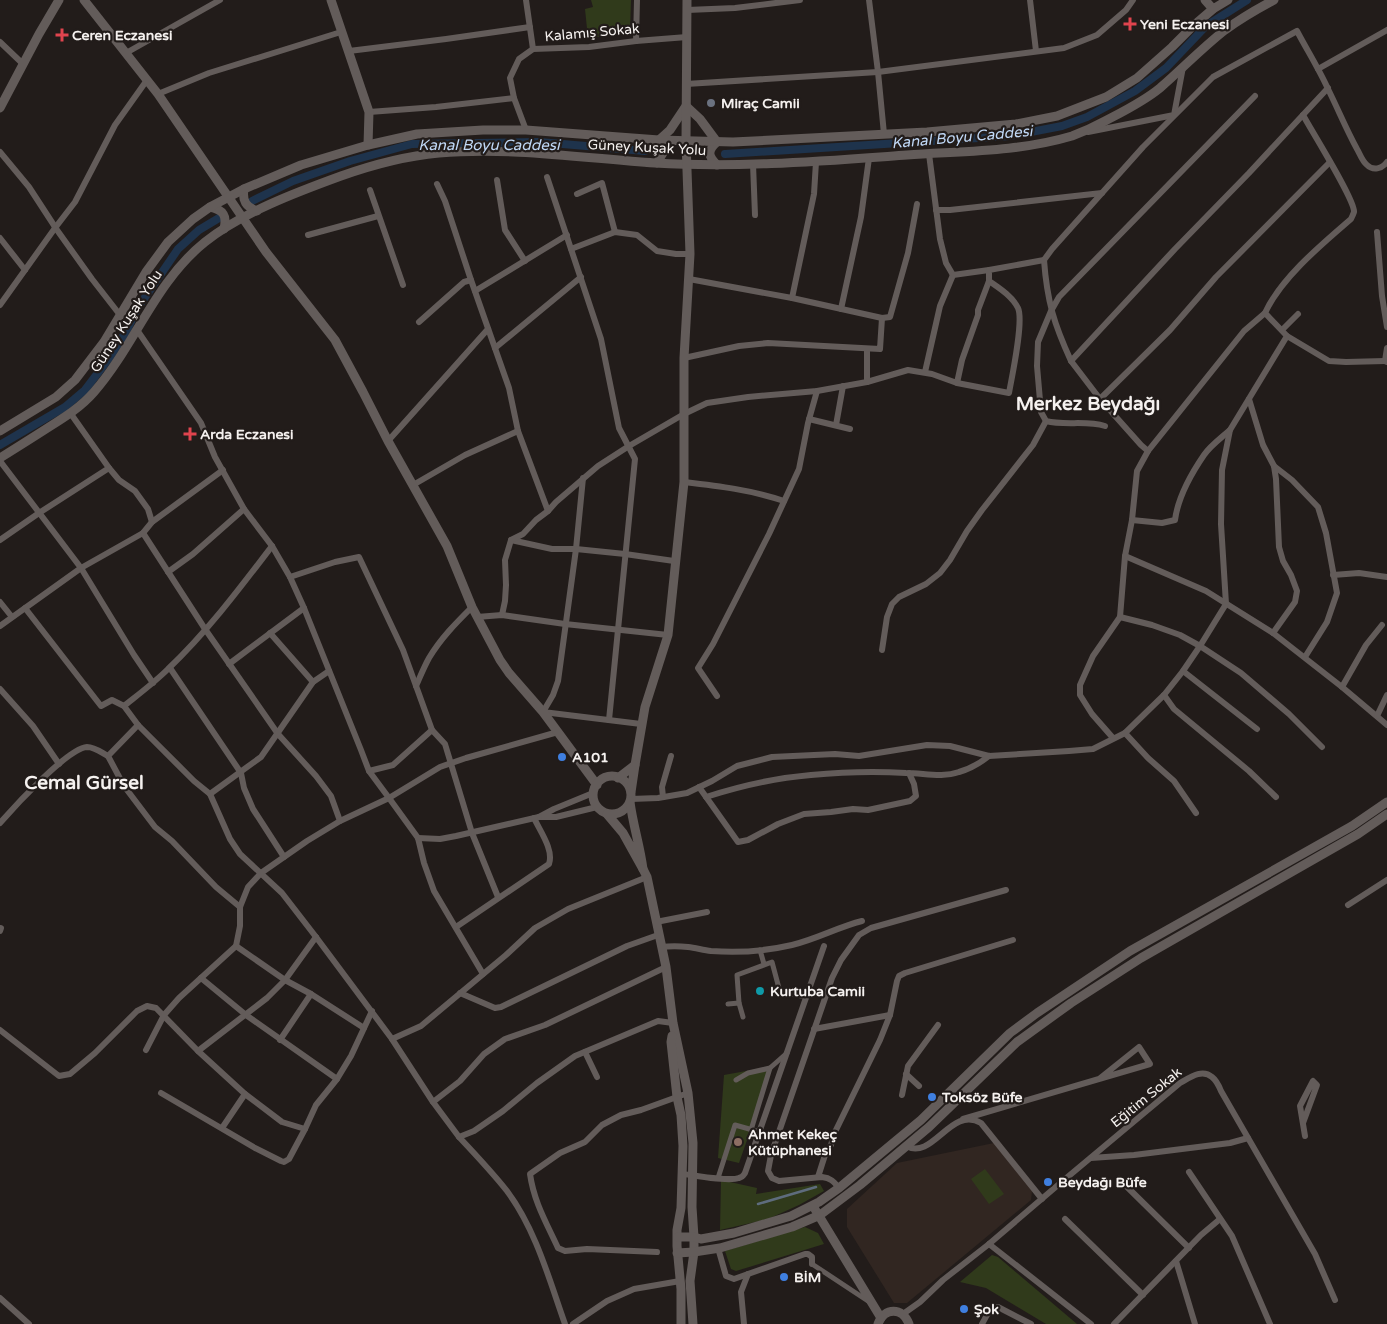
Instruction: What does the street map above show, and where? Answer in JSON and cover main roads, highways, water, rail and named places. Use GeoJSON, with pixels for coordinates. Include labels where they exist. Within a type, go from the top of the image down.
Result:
{"type":"FeatureCollection","features":[{"type":"Feature","properties":{"kind":"main road"},"geometry":{"type":"LineString","coordinates":[[0,108],[59,0]]}},
{"type":"Feature","properties":{"kind":"main road"},"geometry":{"type":"LineString","coordinates":[[84,0],[158,94],[266,252],[335,340],[388,441],[447,546],[476,617],[490,643],[509,673],[558,732],[595,789]]}},
{"type":"Feature","properties":{"kind":"main road"},"geometry":{"type":"LineString","coordinates":[[331,0],[369,112],[368,145]]}},
{"type":"Feature","properties":{"kind":"main road"},"geometry":{"type":"LineString","coordinates":[[607,814],[619,813],[624,810],[630,798],[645,707],[668,636],[674,561],[684,482],[684,358],[690,254],[686,142],[687,0]]}},
{"type":"Feature","properties":{"kind":"main road"},"geometry":{"type":"LineString","coordinates":[[1205,0],[1213,9]]}},
{"type":"Feature","properties":{"kind":"main road","name":"Güney Kuşak Yolu"},"geometry":{"type":"LineString","coordinates":[[0,431],[49,402],[75,380],[104,342],[146,272],[168,242],[193,219],[229,197],[301,165],[368,145],[417,134],[483,130],[526,130],[686,142],[759,142],[1016,124],[1057,116],[1106,97],[1137,78],[1213,9],[1228,0]]}},
{"type":"Feature","properties":{"kind":"main road","name":"Güney Kuşak Yolu"},"geometry":{"type":"LineString","coordinates":[[0,459],[71,414],[92,396],[113,369],[162,288],[183,263],[206,241],[257,211],[343,175],[383,164],[435,154],[491,151],[687,165],[717,165],[816,162],[1020,148],[1072,136],[1136,106],[1225,30],[1274,0]]}},
{"type":"Feature","properties":{"kind":"main road"},"geometry":{"type":"LineString","coordinates":[[657,163],[663,153],[664,146],[659,140],[670,130],[686,106]]}},
{"type":"Feature","properties":{"kind":"main road"},"geometry":{"type":"LineString","coordinates":[[686,106],[700,119],[717,142],[712,147],[710,153],[712,160],[717,165]]}},
{"type":"Feature","properties":{"kind":"main road"},"geometry":{"type":"LineString","coordinates":[[244,190],[245,203],[257,211]]}},
{"type":"Feature","properties":{"kind":"main road"},"geometry":{"type":"LineString","coordinates":[[210,207],[219,209],[224,214],[226,221],[224,230]]}},
{"type":"Feature","properties":{"kind":"main road"},"geometry":{"type":"LineString","coordinates":[[618,778],[635,765]]}},
{"type":"Feature","properties":{"kind":"main road"},"geometry":{"type":"LineString","coordinates":[[645,873],[626,838],[607,814],[597,807],[594,802],[595,789],[601,780],[607,777],[613,776],[618,778],[625,781],[629,786],[632,821],[642,856],[666,967],[673,1023],[688,1093],[693,1143],[692,1207],[694,1252],[690,1281],[694,1324]]}},
{"type":"Feature","properties":{"kind":"main road"},"geometry":{"type":"LineString","coordinates":[[678,1237],[701,1239],[734,1233],[791,1216],[813,1206],[839,1188],[921,1120],[1010,1033],[1036,1013],[1130,950],[1352,826],[1387,802]]}},
{"type":"Feature","properties":{"kind":"main road"},"geometry":{"type":"LineString","coordinates":[[677,1253],[718,1248],[792,1227],[820,1215],[929,1127],[1017,1042],[1071,1003],[1141,958],[1350,839],[1387,814]]}},
{"type":"Feature","properties":{"kind":"main road"},"geometry":{"type":"LineString","coordinates":[[673,1023],[672,1042],[683,1146],[681,1208],[677,1230],[681,1324]]}},
{"type":"Feature","properties":{"kind":"main road"},"geometry":{"type":"LineString","coordinates":[[813,1206],[882,1318],[898,1312],[906,1319]]}},
{"type":"Feature","properties":{"kind":"waterway","name":"Kanal Boyu Caddesi"},"geometry":{"type":"LineString","coordinates":[[725,154],[1010,136],[1062,126],[1087,117],[1135,91],[1166,68],[1206,26],[1247,0]]}},
{"type":"Feature","properties":{"kind":"waterway","name":"Kanal Boyu Caddesi"},"geometry":{"type":"LineString","coordinates":[[252,201],[293,181],[350,161],[412,144],[539,142],[645,151]]}},
{"type":"Feature","properties":{"kind":"waterway","name":"Kanal Boyu Caddesi"},"geometry":{"type":"LineString","coordinates":[[0,445],[65,407],[85,390],[110,357],[127,330],[137,309],[178,249],[199,230],[219,218]]}},
{"type":"Feature","properties":{"kind":"waterway"},"geometry":{"type":"LineString","coordinates":[[758,1204],[816,1187]]}},
{"type":"Feature","properties":{"kind":"place","name":"Yeni Eczanesi"},"geometry":{"type":"Point","coordinates":[1130,24]}},
{"type":"Feature","properties":{"kind":"place","name":"Ceren Eczanesi"},"geometry":{"type":"Point","coordinates":[62,35]}},
{"type":"Feature","properties":{"kind":"place","name":"Miraç Camii"},"geometry":{"type":"Point","coordinates":[711,103]}},
{"type":"Feature","properties":{"kind":"place","name":"Arda Eczanesi"},"geometry":{"type":"Point","coordinates":[190,434]}},
{"type":"Feature","properties":{"kind":"place","name":"A101"},"geometry":{"type":"Point","coordinates":[562,757]}},
{"type":"Feature","properties":{"kind":"place","name":"Kurtuba Camii"},"geometry":{"type":"Point","coordinates":[760,991]}},
{"type":"Feature","properties":{"kind":"place","name":"Toksöz Büfe"},"geometry":{"type":"Point","coordinates":[932,1097]}},
{"type":"Feature","properties":{"kind":"place","name":"Ahmet Kekeç Kütüphanesi"},"geometry":{"type":"Point","coordinates":[738,1142]}},
{"type":"Feature","properties":{"kind":"place","name":"Beydağı Büfe"},"geometry":{"type":"Point","coordinates":[1048,1182]}},
{"type":"Feature","properties":{"kind":"place","name":"BİM"},"geometry":{"type":"Point","coordinates":[784,1277]}},
{"type":"Feature","properties":{"kind":"place","name":"Şok"},"geometry":{"type":"Point","coordinates":[964,1309]}},
{"type":"Feature","properties":{"kind":"district","name":"Merkez Beydağı"},"geometry":{"type":"Point","coordinates":[1088,403]}},
{"type":"Feature","properties":{"kind":"district","name":"Cemal Gürsel"},"geometry":{"type":"Point","coordinates":[84,782]}}]}
